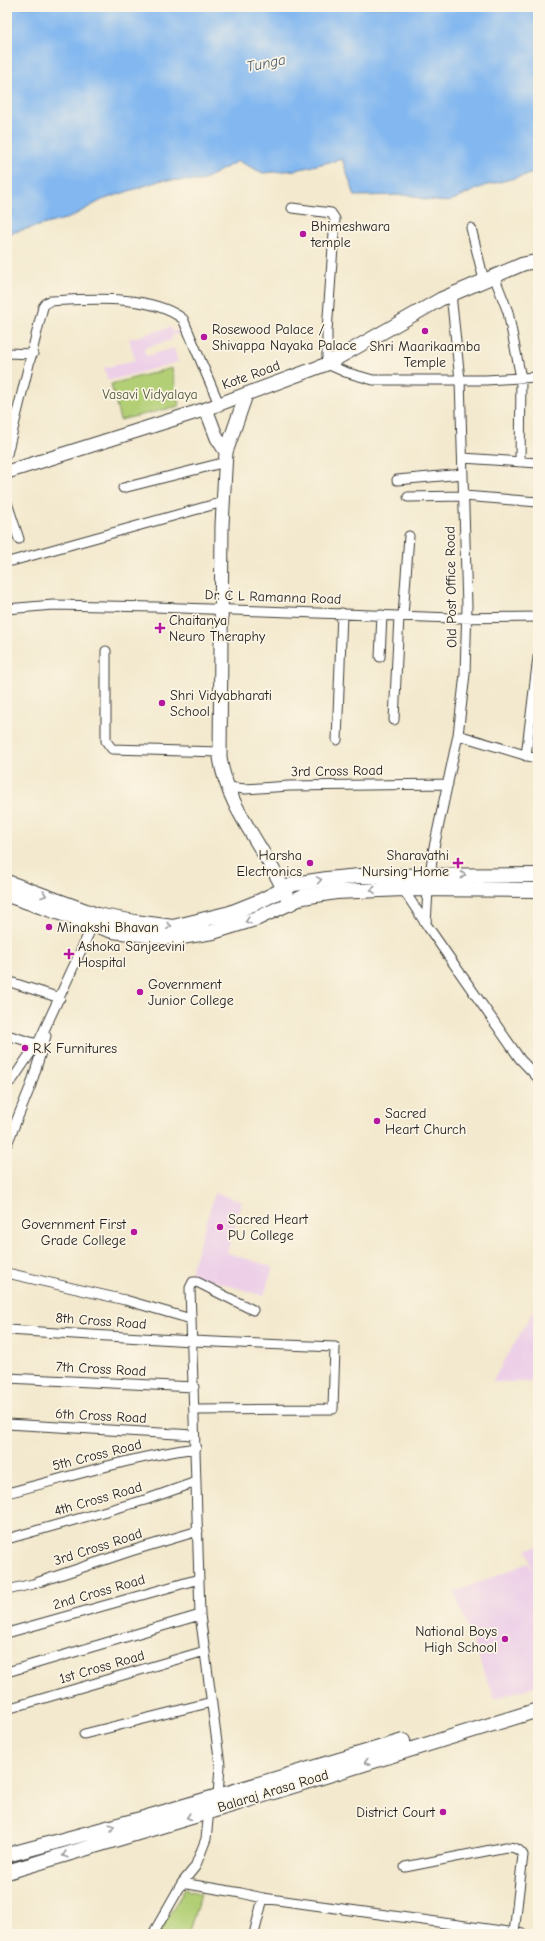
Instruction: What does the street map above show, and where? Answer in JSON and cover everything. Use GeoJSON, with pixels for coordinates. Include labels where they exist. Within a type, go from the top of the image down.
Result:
{"type":"FeatureCollection","features":[{"type":"Feature","properties":{"kind":"main road"},"geometry":{"type":"LineString","coordinates":[[7,895],[95,920],[135,922],[173,927],[230,913],[294,884],[352,876],[538,875]]}},
{"type":"Feature","properties":{"kind":"main road"},"geometry":{"type":"LineString","coordinates":[[7,882],[95,920],[112,931],[175,938],[213,932],[258,918],[303,897],[336,892],[403,889],[538,890]]}},
{"type":"Feature","properties":{"kind":"main road","name":"Balaraj Arasa Road"},"geometry":{"type":"LineString","coordinates":[[7,1855],[144,1818],[538,1702]]}},
{"type":"Feature","properties":{"kind":"main road","name":"Balaraj Arasa Road"},"geometry":{"type":"LineString","coordinates":[[7,1872],[538,1710]]}},
{"type":"Feature","properties":{"kind":"street"},"geometry":{"type":"LineString","coordinates":[[292,208],[331,213],[335,219],[327,331],[327,364],[345,372],[372,380],[460,380],[538,377]]}},
{"type":"Feature","properties":{"kind":"street"},"geometry":{"type":"LineString","coordinates":[[470,228],[490,278],[508,312],[521,378],[520,462]]}},
{"type":"Feature","properties":{"kind":"street","name":"Kote Road"},"geometry":{"type":"LineString","coordinates":[[7,472],[206,409],[327,364],[388,327],[451,294],[523,264],[538,260]]}},
{"type":"Feature","properties":{"kind":"street","name":"Old Post Office Road"},"geometry":{"type":"LineString","coordinates":[[430,876],[433,852],[458,735],[466,674],[464,496],[460,380],[451,294]]}},
{"type":"Feature","properties":{"kind":"street"},"geometry":{"type":"LineString","coordinates":[[7,454],[44,307],[46,303],[50,301],[114,298],[172,310],[183,319],[219,404]]}},
{"type":"Feature","properties":{"kind":"street"},"geometry":{"type":"LineString","coordinates":[[7,353],[33,354]]}},
{"type":"Feature","properties":{"kind":"street"},"geometry":{"type":"LineString","coordinates":[[246,395],[226,457],[223,502],[220,752],[222,775],[253,836],[270,862],[290,904]]}},
{"type":"Feature","properties":{"kind":"street"},"geometry":{"type":"LineString","coordinates":[[206,409],[226,457]]}},
{"type":"Feature","properties":{"kind":"street"},"geometry":{"type":"LineString","coordinates":[[124,488],[226,457]]}},
{"type":"Feature","properties":{"kind":"street"},"geometry":{"type":"LineString","coordinates":[[462,458],[538,463]]}},
{"type":"Feature","properties":{"kind":"street"},"geometry":{"type":"LineString","coordinates":[[396,480],[463,474]]}},
{"type":"Feature","properties":{"kind":"street"},"geometry":{"type":"LineString","coordinates":[[408,497],[464,496],[538,502]]}},
{"type":"Feature","properties":{"kind":"street"},"geometry":{"type":"LineString","coordinates":[[12,561],[223,502]]}},
{"type":"Feature","properties":{"kind":"street"},"geometry":{"type":"LineString","coordinates":[[7,503],[19,539]]}},
{"type":"Feature","properties":{"kind":"street"},"geometry":{"type":"LineString","coordinates":[[394,720],[401,616],[409,536]]}},
{"type":"Feature","properties":{"kind":"street","name":"Dr. C L Ramanna Road"},"geometry":{"type":"LineString","coordinates":[[7,608],[53,605],[155,607],[466,618],[538,618]]}},
{"type":"Feature","properties":{"kind":"street"},"geometry":{"type":"LineString","coordinates":[[337,740],[342,613]]}},
{"type":"Feature","properties":{"kind":"street"},"geometry":{"type":"LineString","coordinates":[[380,657],[382,615]]}},
{"type":"Feature","properties":{"kind":"street"},"geometry":{"type":"LineString","coordinates":[[106,651],[106,741],[109,747],[112,749],[220,752]]}},
{"type":"Feature","properties":{"kind":"street"},"geometry":{"type":"LineString","coordinates":[[526,756],[538,657]]}},
{"type":"Feature","properties":{"kind":"street"},"geometry":{"type":"LineString","coordinates":[[458,735],[538,759]]}},
{"type":"Feature","properties":{"kind":"street","name":"3rd Cross Road"},"geometry":{"type":"LineString","coordinates":[[228,787],[245,789],[289,786],[448,784]]}},
{"type":"Feature","properties":{"kind":"street"},"geometry":{"type":"LineString","coordinates":[[403,889],[520,1059],[538,1078]]}},
{"type":"Feature","properties":{"kind":"street"},"geometry":{"type":"LineString","coordinates":[[426,924],[428,890]]}},
{"type":"Feature","properties":{"kind":"street"},"geometry":{"type":"LineString","coordinates":[[7,1084],[13,1079],[37,1044],[60,998],[95,920]]}},
{"type":"Feature","properties":{"kind":"street"},"geometry":{"type":"LineString","coordinates":[[7,981],[60,998]]}},
{"type":"Feature","properties":{"kind":"street"},"geometry":{"type":"LineString","coordinates":[[7,1144],[31,1085],[52,1014]]}},
{"type":"Feature","properties":{"kind":"street"},"geometry":{"type":"LineString","coordinates":[[7,1035],[37,1044]]}},
{"type":"Feature","properties":{"kind":"street"},"geometry":{"type":"LineString","coordinates":[[7,1273],[125,1300],[191,1319]]}},
{"type":"Feature","properties":{"kind":"street"},"geometry":{"type":"LineString","coordinates":[[153,1934],[182,1883],[195,1867],[206,1839],[209,1811],[218,1796],[220,1765],[200,1615],[196,1448],[194,1435],[195,1410],[190,1288],[193,1282],[197,1282],[254,1310]]}},
{"type":"Feature","properties":{"kind":"street","name":"8th Cross Road"},"geometry":{"type":"LineString","coordinates":[[7,1330],[192,1341],[335,1347],[333,1409],[195,1410]]}},
{"type":"Feature","properties":{"kind":"street","name":"7th Cross Road"},"geometry":{"type":"LineString","coordinates":[[7,1378],[194,1387]]}},
{"type":"Feature","properties":{"kind":"street","name":"6th Cross Road"},"geometry":{"type":"LineString","coordinates":[[7,1424],[194,1435]]}},
{"type":"Feature","properties":{"kind":"street","name":"5th Cross Road"},"geometry":{"type":"LineString","coordinates":[[7,1493],[105,1466],[168,1452],[196,1448]]}},
{"type":"Feature","properties":{"kind":"street","name":"4th Cross Road"},"geometry":{"type":"LineString","coordinates":[[7,1539],[145,1500],[196,1482]]}},
{"type":"Feature","properties":{"kind":"street","name":"3rd Cross Road"},"geometry":{"type":"LineString","coordinates":[[7,1590],[33,1584],[103,1560],[198,1531]]}},
{"type":"Feature","properties":{"kind":"street","name":"2nd Cross Road"},"geometry":{"type":"LineString","coordinates":[[7,1634],[199,1579]]}},
{"type":"Feature","properties":{"kind":"street"},"geometry":{"type":"LineString","coordinates":[[7,1672],[200,1615]]}},
{"type":"Feature","properties":{"kind":"street","name":"1st Cross Road"},"geometry":{"type":"LineString","coordinates":[[7,1709],[205,1651]]}},
{"type":"Feature","properties":{"kind":"street"},"geometry":{"type":"LineString","coordinates":[[84,1734],[212,1702]]}},
{"type":"Feature","properties":{"kind":"street"},"geometry":{"type":"LineString","coordinates":[[405,1867],[506,1847],[520,1850],[523,1855],[514,1933]]}},
{"type":"Feature","properties":{"kind":"street"},"geometry":{"type":"LineString","coordinates":[[182,1883],[263,1898],[524,1934]]}},
{"type":"Feature","properties":{"kind":"street"},"geometry":{"type":"LineString","coordinates":[[254,1934],[263,1898]]}},
{"type":"Feature","properties":{"kind":"shaded area","name":"Vasavi Vidyalaya"},"geometry":{"type":"Polygon","coordinates":[[[171,327],[172,332],[178,330],[179,334],[171,336],[172,340],[144,348],[146,356],[174,348],[178,362],[108,381],[104,368],[135,360],[129,339],[171,327]]]}},
{"type":"Feature","properties":{"kind":"shaded area","name":"Sacred Heart PU College"},"geometry":{"type":"Polygon","coordinates":[[[215,1193],[242,1201],[227,1253],[273,1267],[264,1296],[190,1274],[215,1193]]]}},
{"type":"Feature","properties":{"kind":"shaded area"},"geometry":{"type":"Polygon","coordinates":[[[538,1303],[538,1382],[492,1382],[538,1303]]]}},
{"type":"Feature","properties":{"kind":"shaded area","name":"National Boys High School"},"geometry":{"type":"Polygon","coordinates":[[[538,1546],[538,1685],[494,1699],[454,1592],[529,1563],[533,1573],[527,1549],[538,1546]]]}},
{"type":"Feature","properties":{"kind":"green space","name":"Vasavi Vidyalaya"},"geometry":{"type":"Polygon","coordinates":[[[172,368],[179,406],[120,420],[111,384],[172,368]]]}},
{"type":"Feature","properties":{"kind":"green space"},"geometry":{"type":"Polygon","coordinates":[[[185,1889],[201,1894],[188,1934],[157,1934],[185,1889]]]}},
{"type":"Feature","properties":{"kind":"water","name":"Tunga"},"geometry":{"type":"Polygon","coordinates":[[[7,7],[538,7],[538,172],[484,186],[448,202],[427,200],[409,195],[355,196],[342,159],[296,170],[263,173],[238,161],[201,181],[162,180],[102,200],[69,218],[7,234],[7,7]]]}},
{"type":"Feature","properties":{"kind":"place","name":"Bhimeshwara temple"},"geometry":{"type":"Point","coordinates":[303,234]}},
{"type":"Feature","properties":{"kind":"place","name":"Shri Maarikaamba Temple"},"geometry":{"type":"Point","coordinates":[425,331]}},
{"type":"Feature","properties":{"kind":"place","name":"Rosewood Palace / Shivappa Nayaka Palace"},"geometry":{"type":"Point","coordinates":[204,337]}},
{"type":"Feature","properties":{"kind":"place","name":"Chaitanya Neuro Theraphy"},"geometry":{"type":"Point","coordinates":[160,628]}},
{"type":"Feature","properties":{"kind":"place","name":"Shri Vidyabharati School"},"geometry":{"type":"Point","coordinates":[162,703]}},
{"type":"Feature","properties":{"kind":"place","name":"Harsha Electronics"},"geometry":{"type":"Point","coordinates":[310,863]}},
{"type":"Feature","properties":{"kind":"place","name":"Sharavathi Nursing Home"},"geometry":{"type":"Point","coordinates":[458,863]}},
{"type":"Feature","properties":{"kind":"place","name":"Minakshi Bhavan"},"geometry":{"type":"Point","coordinates":[49,927]}},
{"type":"Feature","properties":{"kind":"place","name":"Ashoka Sanjeevini Hospital"},"geometry":{"type":"Point","coordinates":[69,954]}},
{"type":"Feature","properties":{"kind":"place","name":"Government Junior College"},"geometry":{"type":"Point","coordinates":[140,992]}},
{"type":"Feature","properties":{"kind":"place","name":"R.K Furnitures"},"geometry":{"type":"Point","coordinates":[25,1048]}},
{"type":"Feature","properties":{"kind":"place","name":"Sacred Heart Church"},"geometry":{"type":"Point","coordinates":[377,1121]}},
{"type":"Feature","properties":{"kind":"place","name":"Sacred Heart PU College"},"geometry":{"type":"Point","coordinates":[220,1227]}},
{"type":"Feature","properties":{"kind":"place","name":"Government First Grade College"},"geometry":{"type":"Point","coordinates":[134,1232]}},
{"type":"Feature","properties":{"kind":"place","name":"National Boys High School"},"geometry":{"type":"Point","coordinates":[505,1639]}},
{"type":"Feature","properties":{"kind":"place","name":"District Court"},"geometry":{"type":"Point","coordinates":[443,1812]}}]}
